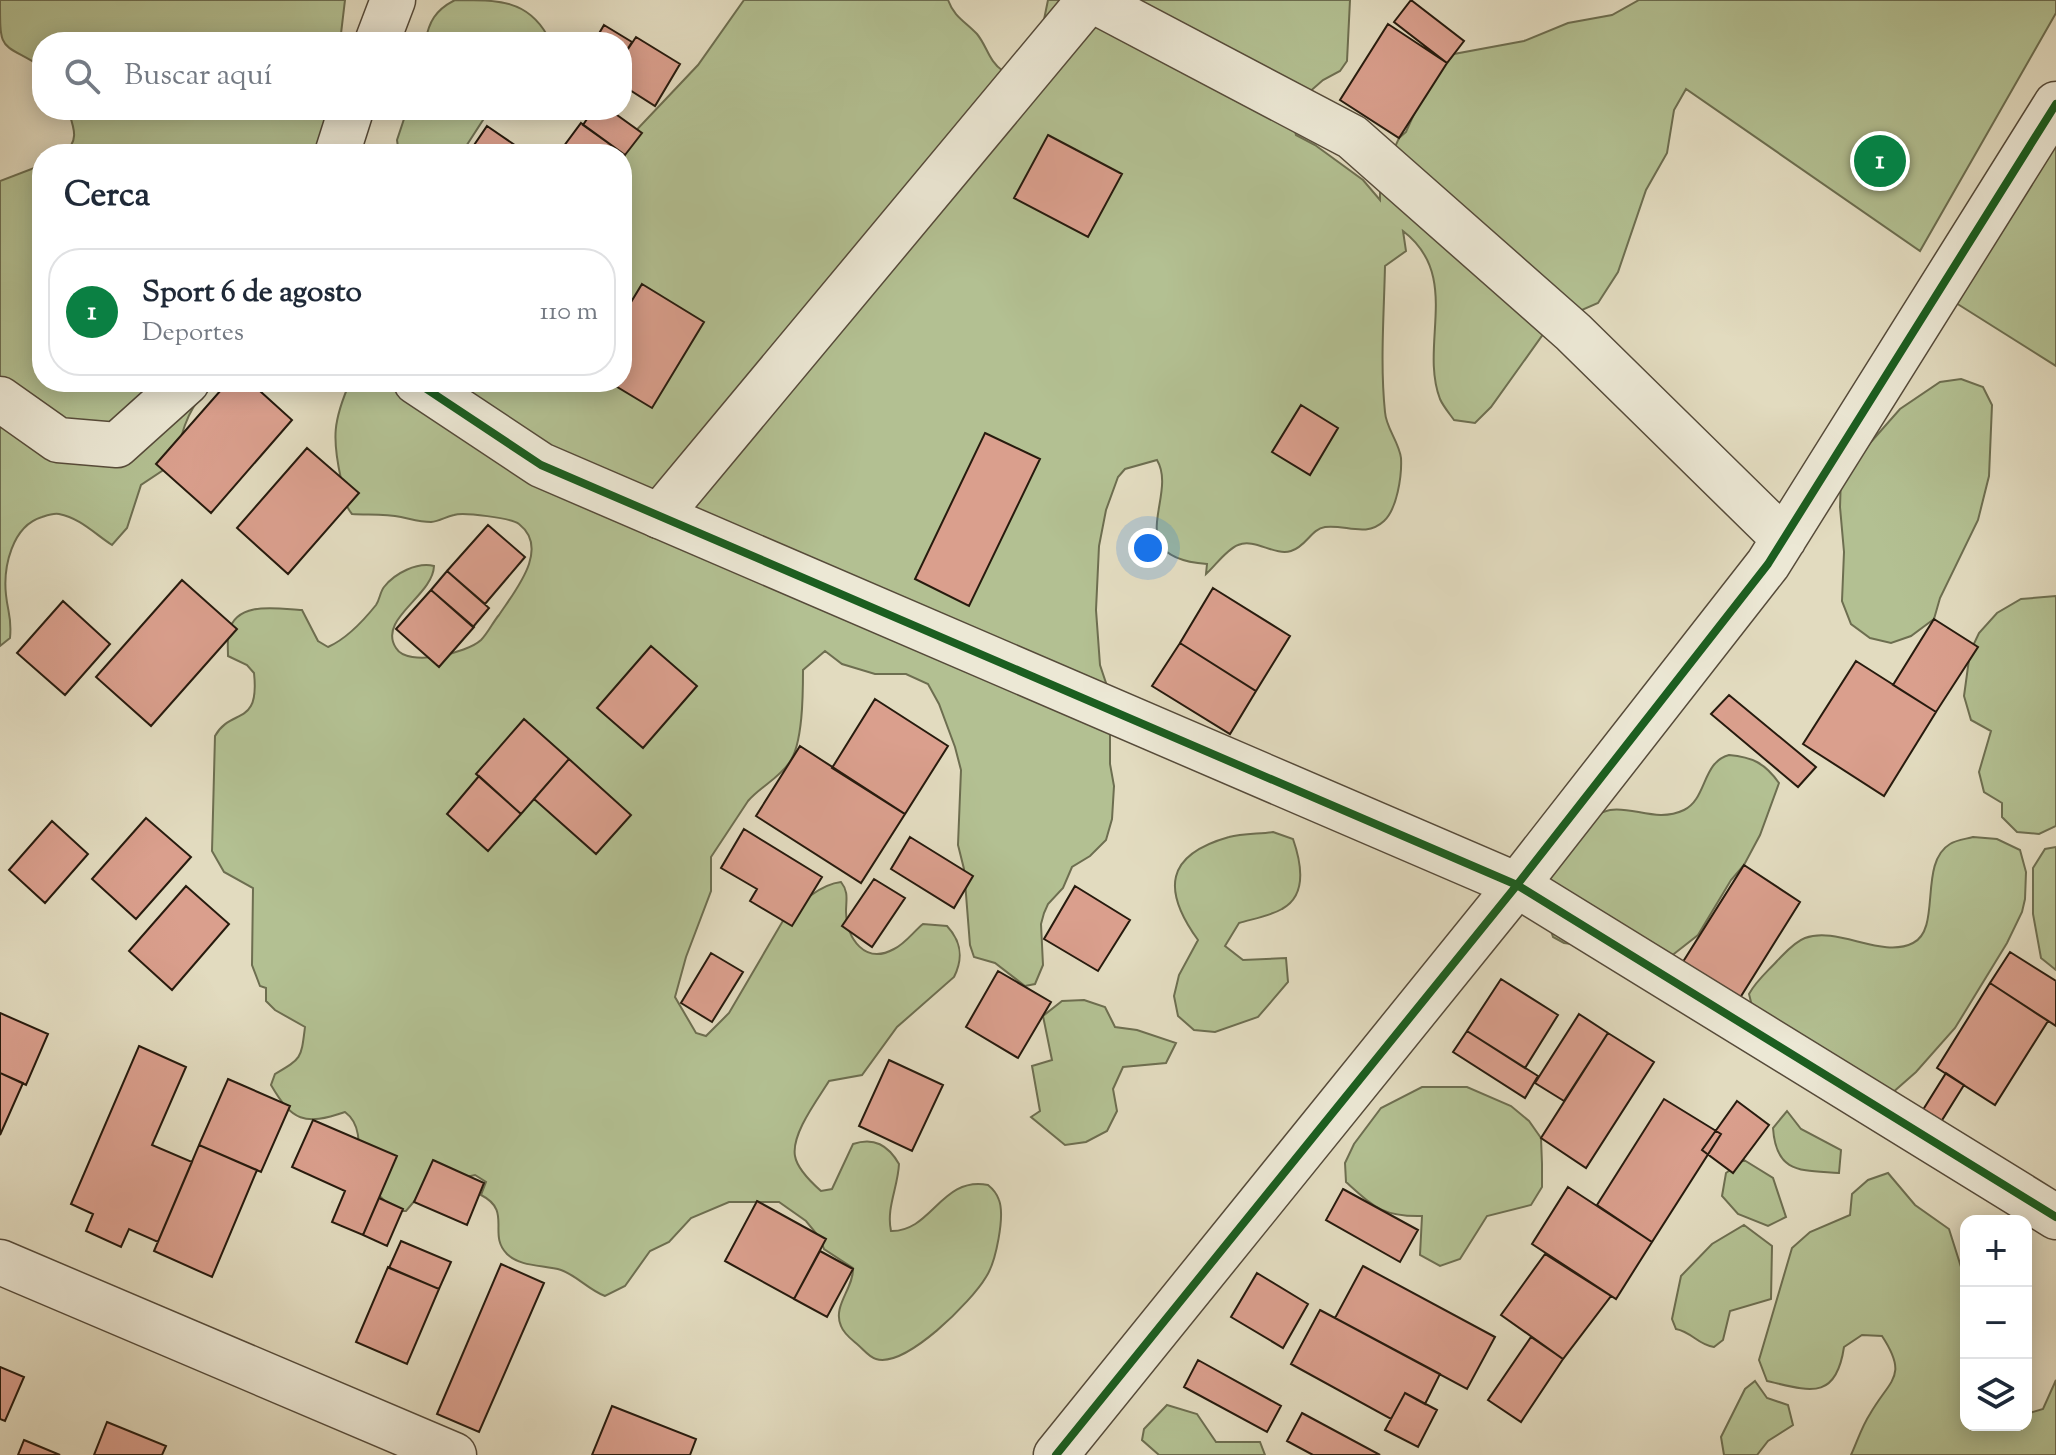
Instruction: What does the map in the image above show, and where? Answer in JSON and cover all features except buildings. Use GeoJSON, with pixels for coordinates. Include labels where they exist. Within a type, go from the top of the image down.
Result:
{"type":"FeatureCollection","features":[{"type":"Feature","properties":{"kind":"street"},"geometry":{"type":"LineString","coordinates":[[381,32],[393,0]]}},
{"type":"Feature","properties":{"kind":"street"},"geometry":{"type":"LineString","coordinates":[[659,516],[1090,0],[1352,137],[1573,332],[1784,539]]}},
{"type":"Feature","properties":{"kind":"street"},"geometry":{"type":"LineString","coordinates":[[1056,1455],[1517,885],[1768,564],[2056,104]]}},
{"type":"Feature","properties":{"kind":"street"},"geometry":{"type":"LineString","coordinates":[[340,144],[348,120]]}},
{"type":"Feature","properties":{"kind":"street"},"geometry":{"type":"LineString","coordinates":[[0,399],[58,440],[117,445],[176,392]]}},
{"type":"Feature","properties":{"kind":"street"},"geometry":{"type":"LineString","coordinates":[[431,392],[541,465],[1517,885],[2056,1217]]}},
{"type":"Feature","properties":{"kind":"street"},"geometry":{"type":"LineString","coordinates":[[0,1262],[454,1455]]}},
{"type":"Feature","properties":{"kind":"green space"},"geometry":{"type":"Polygon","coordinates":[[[0,0],[345,0],[341,32],[32,32],[32,61],[5,44],[0,0]]]}},
{"type":"Feature","properties":{"kind":"green space"},"geometry":{"type":"Polygon","coordinates":[[[455,0],[510,4],[530,15],[545,32],[428,32],[442,8],[455,0]]]}},
{"type":"Feature","properties":{"kind":"green space"},"geometry":{"type":"Polygon","coordinates":[[[744,0],[948,0],[1003,71],[1039,44],[1048,0],[1350,0],[1347,61],[1340,71],[1307,94],[1293,123],[1296,135],[1363,180],[1380,200],[1380,180],[1399,138],[1406,132],[1428,83],[1454,54],[1524,41],[1568,23],[1612,15],[1639,0],[2056,0],[2056,13],[1920,251],[1686,89],[1674,110],[1667,153],[1646,190],[1618,272],[1598,303],[1561,319],[1544,333],[1491,407],[1475,423],[1454,420],[1440,399],[1435,378],[1436,311],[1431,268],[1421,249],[1403,231],[1406,251],[1385,266],[1383,357],[1386,418],[1400,452],[1401,474],[1389,516],[1377,526],[1363,530],[1320,528],[1301,546],[1285,552],[1244,543],[1225,554],[1206,574],[1207,564],[1180,559],[1165,550],[1158,538],[1162,475],[1157,460],[1125,469],[1118,477],[1106,510],[1099,546],[1096,610],[1100,665],[1107,686],[1110,722],[1110,764],[1114,786],[1112,819],[1106,840],[1090,856],[1072,867],[1063,888],[1048,904],[1041,924],[1043,965],[1035,984],[1025,986],[995,963],[974,957],[970,945],[964,869],[958,845],[961,770],[939,704],[928,684],[906,674],[875,674],[842,664],[825,651],[803,670],[801,718],[794,755],[780,774],[748,801],[711,857],[711,891],[686,957],[675,997],[696,1033],[706,1036],[729,1013],[784,919],[810,896],[841,882],[846,893],[850,931],[854,940],[866,951],[874,954],[894,949],[923,924],[947,926],[955,937],[960,956],[954,977],[897,1027],[862,1075],[829,1081],[806,1117],[795,1147],[799,1165],[821,1191],[832,1189],[853,1144],[874,1142],[885,1147],[899,1164],[890,1214],[891,1231],[917,1223],[947,1196],[972,1184],[988,1185],[998,1198],[1001,1217],[998,1239],[986,1277],[937,1330],[904,1353],[889,1359],[871,1357],[841,1326],[839,1311],[853,1268],[824,1249],[820,1238],[806,1221],[779,1202],[729,1202],[691,1218],[669,1242],[650,1251],[625,1286],[605,1296],[567,1272],[525,1263],[507,1254],[499,1239],[496,1208],[481,1195],[486,1182],[475,1175],[428,1185],[406,1211],[395,1211],[357,1174],[358,1140],[351,1118],[345,1112],[319,1119],[300,1117],[286,1106],[271,1085],[275,1074],[299,1056],[305,1027],[275,1010],[266,1001],[266,988],[260,986],[252,965],[253,888],[224,872],[212,851],[215,736],[222,727],[249,709],[255,690],[254,673],[247,665],[228,656],[229,631],[233,621],[241,614],[260,608],[302,610],[318,641],[328,647],[360,623],[394,577],[414,567],[434,566],[425,587],[399,617],[392,637],[396,648],[412,657],[451,654],[481,640],[520,583],[531,558],[528,534],[519,524],[507,520],[459,514],[427,522],[389,515],[352,514],[344,498],[335,441],[337,419],[346,392],[632,392],[632,144],[626,144],[698,65],[744,0]]]}},
{"type":"Feature","properties":{"kind":"green space"},"geometry":{"type":"Polygon","coordinates":[[[71,120],[327,120],[326,144],[72,144],[74,128],[71,120]]]}},
{"type":"Feature","properties":{"kind":"green space"},"geometry":{"type":"Polygon","coordinates":[[[404,120],[483,120],[467,144],[398,144],[404,120]]]}},
{"type":"Feature","properties":{"kind":"green space"},"geometry":{"type":"Polygon","coordinates":[[[2056,127],[2056,366],[1956,303],[2056,127]]]}},
{"type":"Feature","properties":{"kind":"green space"},"geometry":{"type":"Polygon","coordinates":[[[32,169],[32,392],[206,392],[189,416],[177,461],[141,485],[127,528],[112,545],[81,523],[59,514],[42,517],[23,529],[8,560],[5,584],[10,638],[0,646],[0,181],[32,169]]]}},
{"type":"Feature","properties":{"kind":"green space"},"geometry":{"type":"Polygon","coordinates":[[[1961,379],[1983,387],[1992,405],[1989,476],[1978,520],[1940,598],[1934,619],[1911,636],[1891,643],[1870,638],[1851,624],[1842,601],[1841,476],[1900,409],[1940,382],[1961,379]]]}},
{"type":"Feature","properties":{"kind":"green space"},"geometry":{"type":"Polygon","coordinates":[[[2056,596],[2056,826],[2039,834],[2017,832],[2002,817],[2002,803],[1984,792],[1979,772],[1991,731],[1971,720],[1964,696],[1970,652],[1979,633],[1997,613],[2021,599],[2056,596]]]}},
{"type":"Feature","properties":{"kind":"green space"},"geometry":{"type":"Polygon","coordinates":[[[1729,755],[1757,762],[1769,770],[1779,783],[1760,835],[1698,935],[1670,957],[1564,943],[1553,937],[1548,900],[1550,871],[1557,856],[1577,831],[1594,817],[1610,810],[1664,815],[1684,810],[1697,798],[1714,765],[1729,755]]]}},
{"type":"Feature","properties":{"kind":"green space"},"geometry":{"type":"Polygon","coordinates":[[[1273,832],[1293,839],[1300,868],[1296,895],[1277,911],[1239,923],[1225,946],[1243,960],[1286,958],[1288,982],[1258,1017],[1215,1032],[1194,1030],[1178,1016],[1174,996],[1179,975],[1198,940],[1179,905],[1175,890],[1176,876],[1192,854],[1208,845],[1234,836],[1273,832]]]}},
{"type":"Feature","properties":{"kind":"green space"},"geometry":{"type":"Polygon","coordinates":[[[1973,837],[1997,839],[2020,850],[2026,872],[2022,912],[2007,943],[1955,1028],[1916,1072],[1891,1094],[1753,1010],[1749,994],[1755,985],[1790,948],[1805,938],[1831,936],[1901,947],[1922,936],[1940,853],[1952,843],[1973,837]]]}},
{"type":"Feature","properties":{"kind":"green space"},"geometry":{"type":"Polygon","coordinates":[[[2056,847],[2056,970],[2041,958],[2033,914],[2033,868],[2045,849],[2056,847]]]}},
{"type":"Feature","properties":{"kind":"green space"},"geometry":{"type":"Polygon","coordinates":[[[1084,1000],[1105,1007],[1115,1027],[1137,1030],[1176,1043],[1166,1063],[1123,1067],[1113,1089],[1117,1111],[1107,1131],[1086,1142],[1065,1145],[1031,1117],[1040,1111],[1032,1066],[1052,1060],[1043,1016],[1062,1001],[1084,1000]]]}},
{"type":"Feature","properties":{"kind":"green space"},"geometry":{"type":"Polygon","coordinates":[[[1422,1087],[1467,1087],[1511,1106],[1529,1121],[1541,1138],[1542,1187],[1531,1205],[1487,1216],[1460,1259],[1440,1266],[1420,1255],[1422,1216],[1398,1215],[1380,1209],[1346,1182],[1345,1163],[1354,1144],[1381,1108],[1422,1087]]]}},
{"type":"Feature","properties":{"kind":"green space"},"geometry":{"type":"Polygon","coordinates":[[[1787,1111],[1801,1129],[1841,1150],[1839,1173],[1802,1170],[1785,1162],[1775,1143],[1773,1128],[1787,1111]]]}},
{"type":"Feature","properties":{"kind":"green space"},"geometry":{"type":"Polygon","coordinates":[[[1744,1160],[1773,1178],[1786,1217],[1768,1226],[1738,1214],[1722,1196],[1726,1173],[1744,1160]]]}},
{"type":"Feature","properties":{"kind":"green space"},"geometry":{"type":"Polygon","coordinates":[[[1888,1173],[1915,1205],[1949,1229],[1960,1264],[1960,1431],[2032,1431],[2032,1412],[2043,1409],[2056,1380],[2056,1455],[1851,1455],[1867,1419],[1894,1377],[1894,1361],[1882,1336],[1862,1335],[1844,1347],[1835,1376],[1819,1388],[1796,1388],[1767,1381],[1759,1360],[1792,1248],[1810,1232],[1850,1215],[1852,1194],[1868,1180],[1888,1173]]]}},
{"type":"Feature","properties":{"kind":"green space"},"geometry":{"type":"Polygon","coordinates":[[[1744,1225],[1772,1246],[1771,1299],[1730,1311],[1723,1340],[1714,1347],[1708,1346],[1676,1329],[1672,1319],[1681,1276],[1712,1244],[1744,1225]]]}},
{"type":"Feature","properties":{"kind":"green space"},"geometry":{"type":"Polygon","coordinates":[[[1755,1381],[1767,1398],[1788,1405],[1793,1425],[1768,1441],[1757,1455],[1724,1455],[1721,1437],[1745,1389],[1755,1381]]]}},
{"type":"Feature","properties":{"kind":"green space"},"geometry":{"type":"Polygon","coordinates":[[[1167,1405],[1197,1414],[1216,1442],[1260,1442],[1265,1455],[1159,1455],[1142,1440],[1144,1429],[1167,1405]]]}},
{"type":"Feature","properties":{"kind":"cycle path"},"geometry":{"type":"LineString","coordinates":[[1056,1455],[1517,885],[1768,564],[2056,104]]}},
{"type":"Feature","properties":{"kind":"cycle path"},"geometry":{"type":"LineString","coordinates":[[431,392],[541,465],[1517,885],[2056,1217]]}},
{"type":"Feature","properties":{"kind":"place","name":"Sport 6 de agosto"},"geometry":{"type":"Point","coordinates":[1880,161]}}]}
